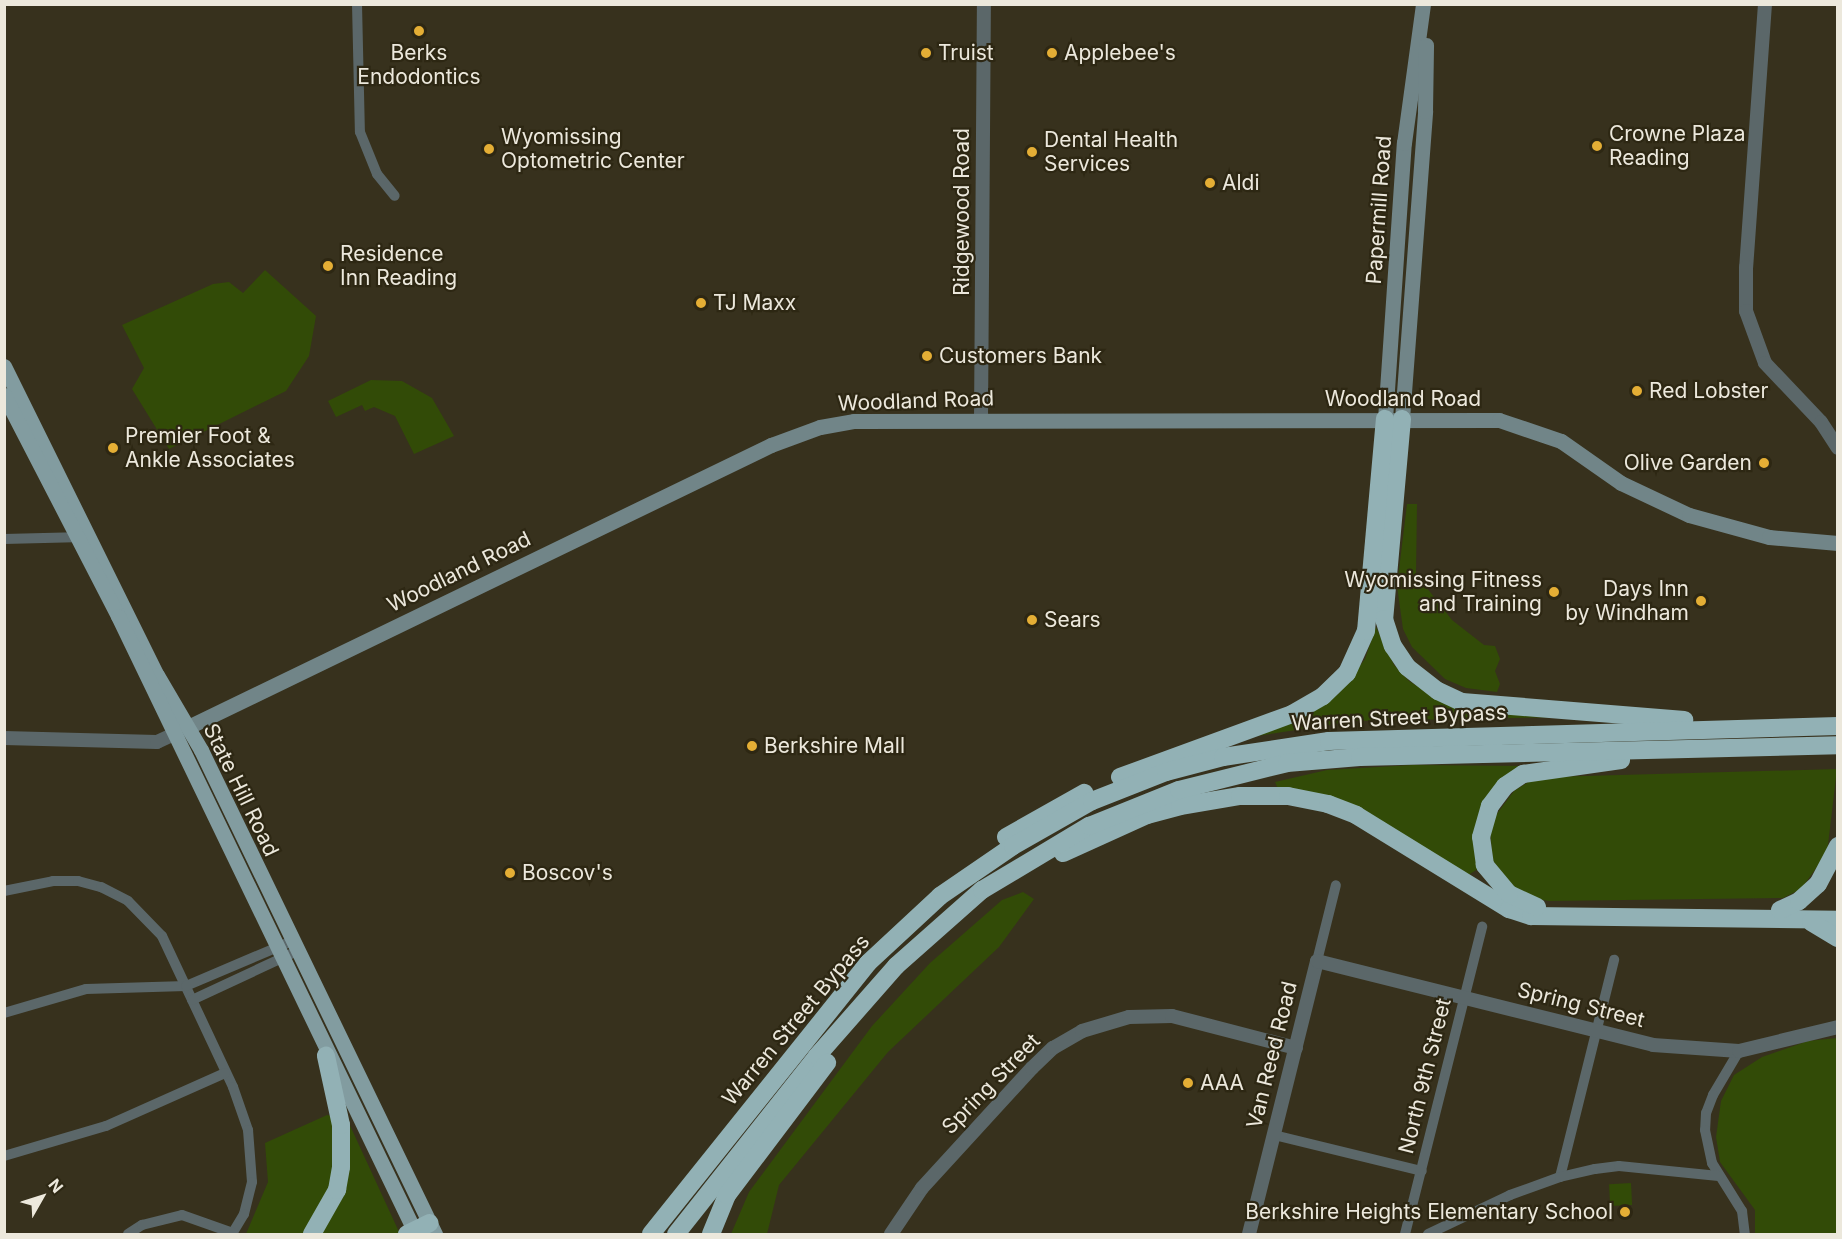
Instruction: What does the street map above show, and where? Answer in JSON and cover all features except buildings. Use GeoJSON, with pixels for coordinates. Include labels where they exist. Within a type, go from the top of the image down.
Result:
{"type":"FeatureCollection","features":[{"type":"Feature","properties":{"kind":"highway"},"geometry":{"type":"LineString","coordinates":[[1393,419],[1384,619],[1398,657],[1427,684],[1448,697],[1481,705],[1802,728]]}},
{"type":"Feature","properties":{"kind":"highway"},"geometry":{"type":"LineString","coordinates":[[940,896],[1006,837],[1044,813],[1093,788],[1184,751],[1292,714],[1340,681],[1358,656],[1366,631],[1393,419]]}},
{"type":"Feature","properties":{"kind":"highway","name":"Warren Street Bypass"},"geometry":{"type":"LineString","coordinates":[[651,1234],[868,963],[940,896],[1013,846],[1092,801],[1166,772],[1222,758],[1296,745],[1393,737],[1832,727]]}},
{"type":"Feature","properties":{"kind":"highway"},"geometry":{"type":"LineString","coordinates":[[1827,746],[1754,756],[1620,760],[1532,771],[1513,780],[1496,795],[1482,826],[1481,845],[1490,874],[1509,894],[1528,905],[1548,909],[1786,915],[1838,920]]}},
{"type":"Feature","properties":{"kind":"highway","name":"Warren Street Bypass"},"geometry":{"type":"LineString","coordinates":[[676,1234],[817,1056],[896,966],[982,890],[1089,826],[1179,789],[1287,764],[1360,757],[1827,746]]}},
{"type":"Feature","properties":{"kind":"highway"},"geometry":{"type":"LineString","coordinates":[[982,890],[1146,816],[1215,799],[1260,794],[1302,797],[1356,815],[1504,906],[1531,916],[1786,915],[1838,910]]}},
{"type":"Feature","properties":{"kind":"highway"},"geometry":{"type":"LineString","coordinates":[[1786,915],[1818,884],[1838,846]]}},
{"type":"Feature","properties":{"kind":"highway"},"geometry":{"type":"LineString","coordinates":[[1786,915],[1823,927],[1838,938]]}},
{"type":"Feature","properties":{"kind":"highway"},"geometry":{"type":"LineString","coordinates":[[711,1234],[727,1195],[896,966]]}},
{"type":"Feature","properties":{"kind":"highway"},"geometry":{"type":"LineString","coordinates":[[312,1234],[337,1190],[341,1167],[340,1125],[326,1056]]}},
{"type":"Feature","properties":{"kind":"main road","name":"Papermill Road"},"geometry":{"type":"LineString","coordinates":[[1393,419],[1404,142],[1425,4]]}},
{"type":"Feature","properties":{"kind":"main road","name":"State Hill Road"},"geometry":{"type":"LineString","coordinates":[[4,366],[83,537],[181,730],[295,946],[424,1232]]}},
{"type":"Feature","properties":{"kind":"main road","name":"State Hill Road"},"geometry":{"type":"LineString","coordinates":[[4,395],[83,537]]}},
{"type":"Feature","properties":{"kind":"main road","name":"Woodland Road"},"geometry":{"type":"LineString","coordinates":[[181,730],[790,436],[854,421],[1499,420],[1539,431],[1578,452],[1621,483],[1673,509],[1769,537],[1838,543]]}},
{"type":"Feature","properties":{"kind":"main road","name":"State Hill Road"},"geometry":{"type":"LineString","coordinates":[[181,730],[326,1056],[424,1232]]}},
{"type":"Feature","properties":{"kind":"street"},"geometry":{"type":"LineString","coordinates":[[357,4],[360,132],[377,174],[394,196]]}},
{"type":"Feature","properties":{"kind":"street","name":"Ridgewood Road"},"geometry":{"type":"LineString","coordinates":[[981,420],[984,4]]}},
{"type":"Feature","properties":{"kind":"street"},"geometry":{"type":"LineString","coordinates":[[1765,4],[1746,267],[1746,311],[1765,363],[1821,422],[1838,448]]}},
{"type":"Feature","properties":{"kind":"street"},"geometry":{"type":"LineString","coordinates":[[4,539],[83,537]]}},
{"type":"Feature","properties":{"kind":"street","name":"Woodland Road"},"geometry":{"type":"LineString","coordinates":[[4,738],[157,742],[181,730]]}},
{"type":"Feature","properties":{"kind":"street"},"geometry":{"type":"LineString","coordinates":[[4,891],[36,882],[78,881],[117,894],[158,930],[189,992],[242,1111],[253,1163],[248,1200],[232,1234],[182,1215],[142,1225],[128,1234]]}},
{"type":"Feature","properties":{"kind":"street","name":"Van Reed Road"},"geometry":{"type":"LineString","coordinates":[[1249,1234],[1336,885]]}},
{"type":"Feature","properties":{"kind":"street","name":"North 9th Street"},"geometry":{"type":"LineString","coordinates":[[1405,1234],[1482,927]]}},
{"type":"Feature","properties":{"kind":"street"},"geometry":{"type":"LineString","coordinates":[[4,1013],[86,989],[189,992],[295,946]]}},
{"type":"Feature","properties":{"kind":"street"},"geometry":{"type":"LineString","coordinates":[[1560,1177],[1614,960]]}},
{"type":"Feature","properties":{"kind":"street","name":"Spring Street"},"geometry":{"type":"LineString","coordinates":[[1317,961],[1653,1045],[1739,1051],[1838,1027]]}},
{"type":"Feature","properties":{"kind":"street","name":"Spring Street"},"geometry":{"type":"LineString","coordinates":[[891,1234],[922,1188],[1032,1068],[1053,1048],[1082,1030],[1125,1018],[1172,1017],[1296,1048]]}},
{"type":"Feature","properties":{"kind":"street"},"geometry":{"type":"LineString","coordinates":[[1739,1051],[1720,1078],[1706,1113],[1708,1146],[1719,1176],[1742,1211],[1744,1234]]}},
{"type":"Feature","properties":{"kind":"street"},"geometry":{"type":"LineString","coordinates":[[4,1156],[106,1126],[225,1073]]}},
{"type":"Feature","properties":{"kind":"street"},"geometry":{"type":"LineString","coordinates":[[1274,1136],[1422,1171]]}},
{"type":"Feature","properties":{"kind":"street"},"geometry":{"type":"LineString","coordinates":[[1428,1234],[1488,1205],[1560,1177],[1619,1166],[1719,1176]]}},
{"type":"Feature","properties":{"kind":"green space"},"geometry":{"type":"Polygon","coordinates":[[[265,270],[316,316],[309,356],[286,391],[169,449],[132,389],[144,368],[122,325],[213,284],[229,282],[243,293],[265,270]]]}},
{"type":"Feature","properties":{"kind":"green space"},"geometry":{"type":"Polygon","coordinates":[[[371,380],[402,381],[432,398],[454,436],[414,454],[395,416],[374,407],[365,411],[362,405],[336,417],[328,401],[371,380]]]}},
{"type":"Feature","properties":{"kind":"green space"},"geometry":{"type":"Polygon","coordinates":[[[1407,504],[1417,504],[1416,574],[1452,620],[1484,645],[1495,646],[1500,659],[1495,671],[1500,684],[1497,692],[1466,688],[1445,679],[1412,647],[1403,629],[1397,586],[1407,504]]]}},
{"type":"Feature","properties":{"kind":"green space"},"geometry":{"type":"Polygon","coordinates":[[[1376,627],[1394,665],[1409,681],[1444,703],[1569,717],[1354,721],[1231,740],[1321,707],[1339,693],[1365,659],[1376,627]]]}},
{"type":"Feature","properties":{"kind":"green space"},"geometry":{"type":"Polygon","coordinates":[[[1413,765],[1528,766],[1486,799],[1475,830],[1481,867],[1465,877],[1422,849],[1279,791],[1275,782],[1327,770],[1413,765]]]}},
{"type":"Feature","properties":{"kind":"green space"},"geometry":{"type":"Polygon","coordinates":[[[1837,769],[1827,853],[1801,889],[1783,898],[1549,901],[1532,898],[1515,888],[1493,861],[1490,831],[1496,815],[1514,791],[1530,781],[1549,777],[1837,769]]]}},
{"type":"Feature","properties":{"kind":"green space"},"geometry":{"type":"Polygon","coordinates":[[[1023,892],[1034,899],[999,947],[888,1052],[779,1185],[767,1234],[731,1234],[749,1192],[872,1026],[930,963],[1002,900],[1023,892]]]}},
{"type":"Feature","properties":{"kind":"green space"},"geometry":{"type":"Polygon","coordinates":[[[1837,1038],[1837,1234],[1755,1233],[1755,1210],[1720,1162],[1716,1137],[1721,1101],[1734,1075],[1762,1057],[1808,1041],[1837,1038]]]}},
{"type":"Feature","properties":{"kind":"green space"},"geometry":{"type":"Polygon","coordinates":[[[327,1115],[347,1119],[400,1234],[246,1234],[268,1182],[265,1143],[327,1115]]]}},
{"type":"Feature","properties":{"kind":"green space"},"geometry":{"type":"Polygon","coordinates":[[[1631,1183],[1632,1205],[1610,1206],[1609,1184],[1631,1183]]]}},
{"type":"Feature","properties":{"kind":"place","name":"Berks Endodontics"},"geometry":{"type":"Point","coordinates":[419,31]}},
{"type":"Feature","properties":{"kind":"place","name":"Truist"},"geometry":{"type":"Point","coordinates":[926,53]}},
{"type":"Feature","properties":{"kind":"place","name":"Applebee's"},"geometry":{"type":"Point","coordinates":[1052,53]}},
{"type":"Feature","properties":{"kind":"place","name":"Crowne Plaza Reading"},"geometry":{"type":"Point","coordinates":[1597,146]}},
{"type":"Feature","properties":{"kind":"place","name":"Wyomissing Optometric Center"},"geometry":{"type":"Point","coordinates":[489,149]}},
{"type":"Feature","properties":{"kind":"place","name":"Dental Health Services"},"geometry":{"type":"Point","coordinates":[1032,152]}},
{"type":"Feature","properties":{"kind":"place","name":"Aldi"},"geometry":{"type":"Point","coordinates":[1210,183]}},
{"type":"Feature","properties":{"kind":"place","name":"Residence Inn Reading"},"geometry":{"type":"Point","coordinates":[328,266]}},
{"type":"Feature","properties":{"kind":"place","name":"TJ Maxx"},"geometry":{"type":"Point","coordinates":[701,303]}},
{"type":"Feature","properties":{"kind":"place","name":"Customers Bank"},"geometry":{"type":"Point","coordinates":[927,356]}},
{"type":"Feature","properties":{"kind":"place","name":"Red Lobster"},"geometry":{"type":"Point","coordinates":[1637,391]}},
{"type":"Feature","properties":{"kind":"place","name":"Premier Foot & Ankle Associates"},"geometry":{"type":"Point","coordinates":[113,448]}},
{"type":"Feature","properties":{"kind":"place","name":"Olive Garden"},"geometry":{"type":"Point","coordinates":[1764,463]}},
{"type":"Feature","properties":{"kind":"place","name":"Wyomissing Fitness and Training"},"geometry":{"type":"Point","coordinates":[1554,592]}},
{"type":"Feature","properties":{"kind":"place","name":"Days Inn by Windham"},"geometry":{"type":"Point","coordinates":[1701,601]}},
{"type":"Feature","properties":{"kind":"place","name":"Sears"},"geometry":{"type":"Point","coordinates":[1032,620]}},
{"type":"Feature","properties":{"kind":"place","name":"Berkshire Mall"},"geometry":{"type":"Point","coordinates":[752,746]}},
{"type":"Feature","properties":{"kind":"place","name":"Boscov's"},"geometry":{"type":"Point","coordinates":[510,873]}},
{"type":"Feature","properties":{"kind":"place","name":"AAA"},"geometry":{"type":"Point","coordinates":[1188,1083]}},
{"type":"Feature","properties":{"kind":"place","name":"Berkshire Heights Elementary School"},"geometry":{"type":"Point","coordinates":[1625,1212]}}]}
